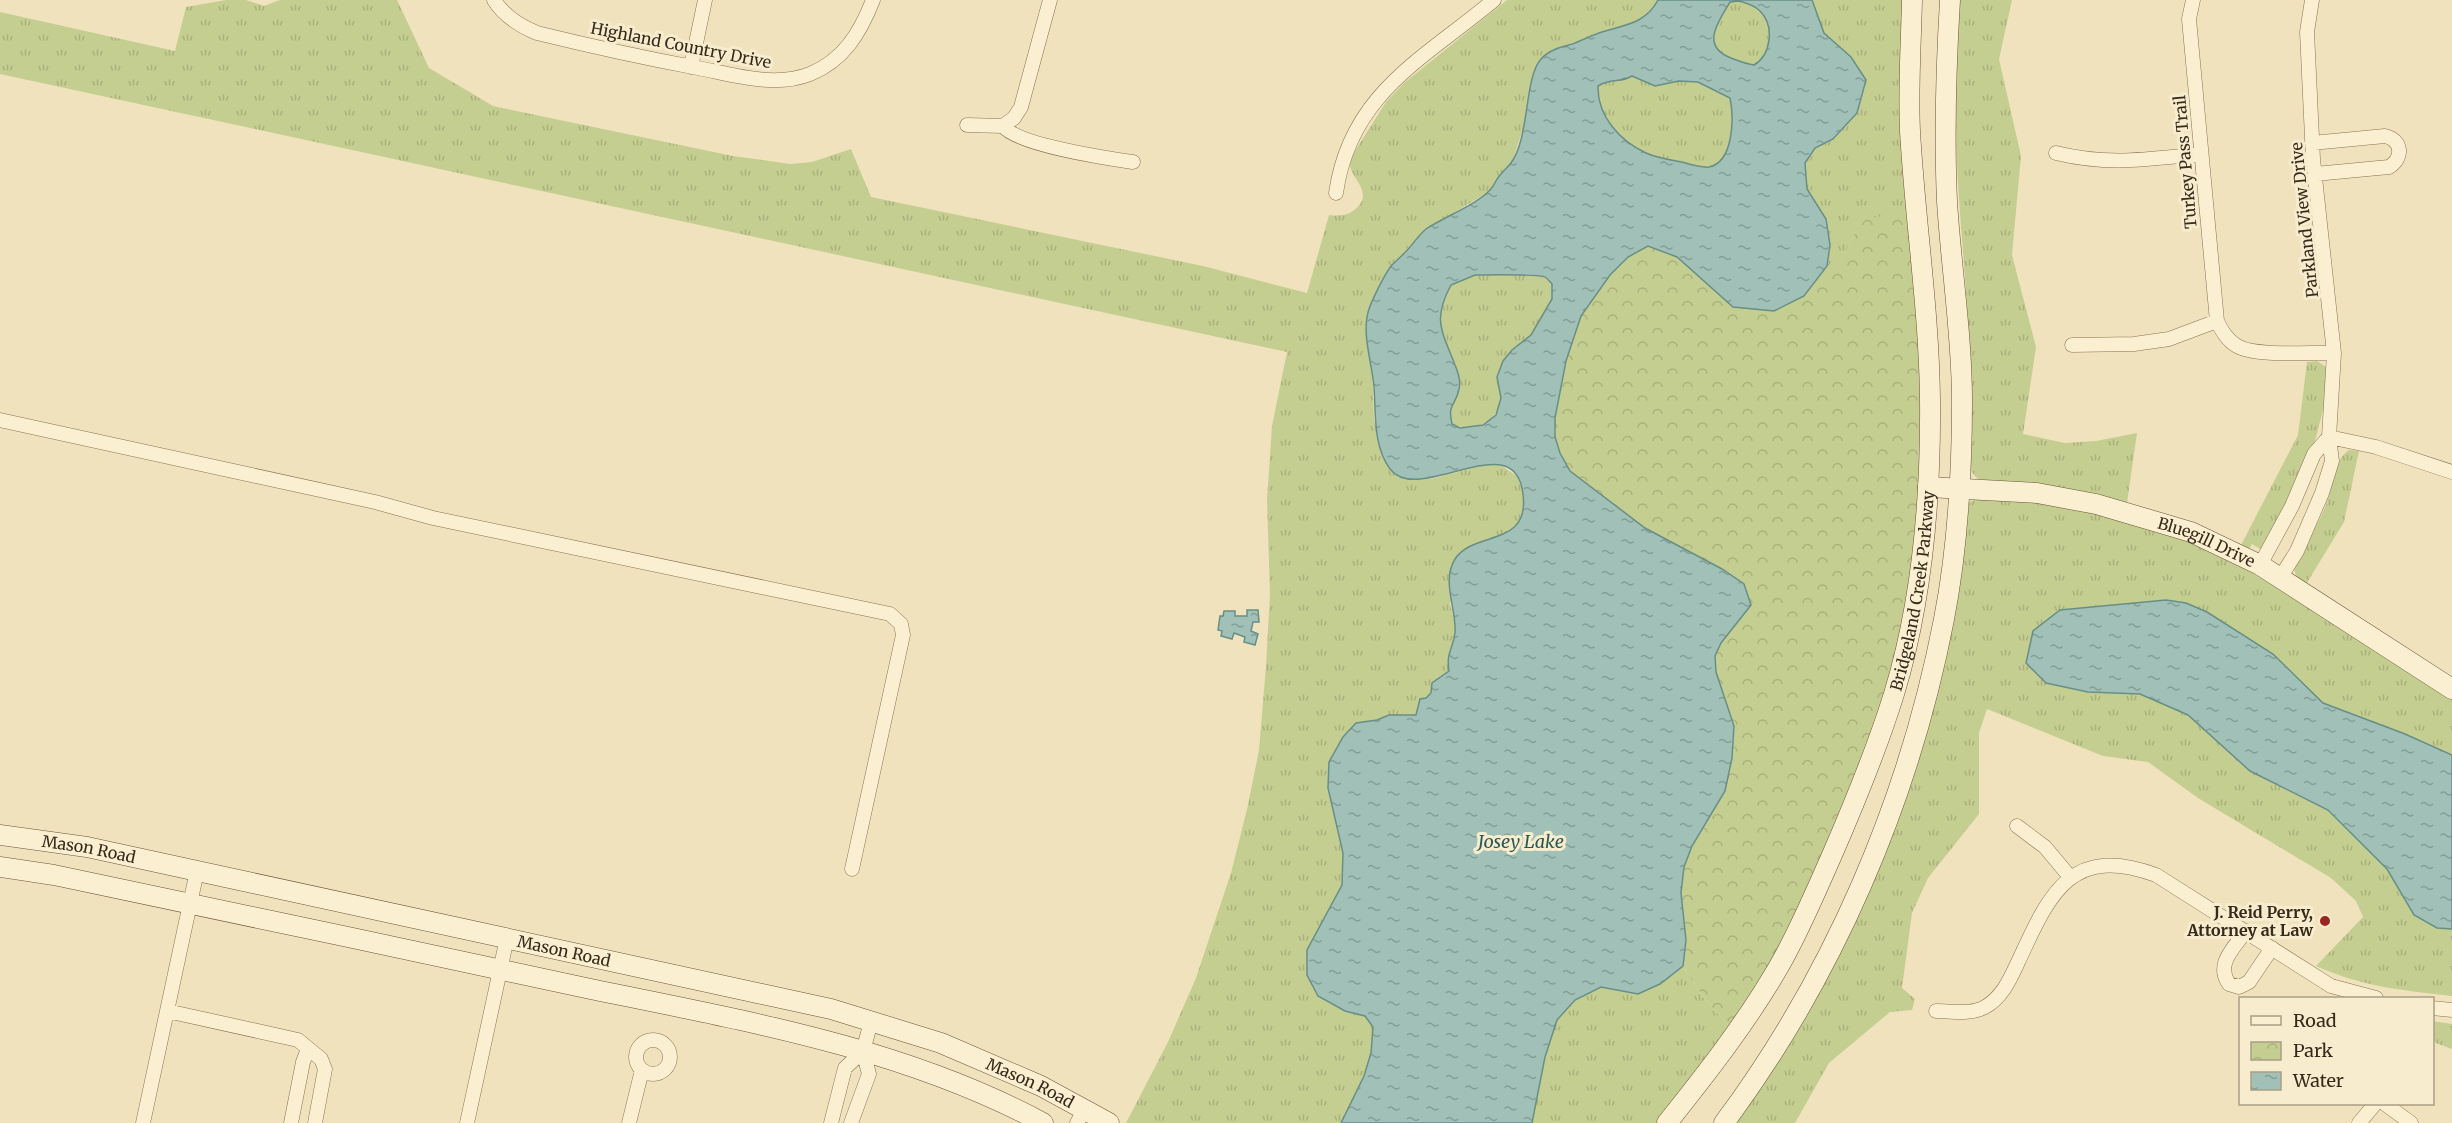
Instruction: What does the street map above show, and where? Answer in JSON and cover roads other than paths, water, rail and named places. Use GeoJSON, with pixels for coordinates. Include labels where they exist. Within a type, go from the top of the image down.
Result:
{"type":"FeatureCollection","features":[{"type":"Feature","properties":{"kind":"main road","name":"Bridgeland Creek Parkway"},"geometry":{"type":"LineString","coordinates":[[1667,1123],[1738,1032],[1779,967],[1812,901],[1869,767],[1895,692],[1914,611],[1928,487],[1930,399],[1926,318],[1910,129],[1912,0]]}},
{"type":"Feature","properties":{"kind":"main road","name":"Bridgeland Creek Parkway"},"geometry":{"type":"LineString","coordinates":[[1724,1123],[1772,1053],[1812,986],[1842,928],[1896,798],[1927,700],[1945,616],[1960,488],[1962,398],[1958,316],[1948,203],[1946,128],[1950,0]]}},
{"type":"Feature","properties":{"kind":"main road","name":"Bluegill Drive"},"geometry":{"type":"LineString","coordinates":[[1928,487],[2037,493],[2096,504],[2191,532],[2260,564],[2452,689]]}},
{"type":"Feature","properties":{"kind":"main road","name":"Mason Road"},"geometry":{"type":"LineString","coordinates":[[0,835],[87,847],[831,1010],[941,1043],[1041,1086],[1081,1116],[1109,1123]]}},
{"type":"Feature","properties":{"kind":"main road","name":"Mason Road"},"geometry":{"type":"LineString","coordinates":[[0,867],[54,874],[499,969],[863,1051],[974,1091],[1043,1123]]}},
{"type":"Feature","properties":{"kind":"street","name":"Highland Country Drive"},"geometry":{"type":"LineString","coordinates":[[494,0],[522,27],[537,33],[692,67],[775,80],[808,75],[823,68],[847,49],[859,33],[873,0]]}},
{"type":"Feature","properties":{"kind":"street"},"geometry":{"type":"LineString","coordinates":[[692,67],[705,0]]}},
{"type":"Feature","properties":{"kind":"street"},"geometry":{"type":"LineString","coordinates":[[967,125],[1003,126],[1014,118],[1022,107],[1050,0]]}},
{"type":"Feature","properties":{"kind":"street"},"geometry":{"type":"LineString","coordinates":[[1336,193],[1345,151],[1380,95],[1414,61],[1494,0]]}},
{"type":"Feature","properties":{"kind":"street","name":"Turkey Pass Trail"},"geometry":{"type":"LineString","coordinates":[[2193,0],[2188,19],[2217,321]]}},
{"type":"Feature","properties":{"kind":"street","name":"Parkland View Drive"},"geometry":{"type":"LineString","coordinates":[[2280,578],[2297,550],[2322,493],[2332,461],[2329,437],[2334,353],[2312,143],[2307,32],[2312,0]]}},
{"type":"Feature","properties":{"kind":"street"},"geometry":{"type":"LineString","coordinates":[[1003,126],[1012,134],[1025,139],[1096,156],[1133,162]]}},
{"type":"Feature","properties":{"kind":"street"},"geometry":{"type":"LineString","coordinates":[[2312,143],[2385,136],[2394,140],[2399,149],[2397,160],[2389,167],[2315,174]]}},
{"type":"Feature","properties":{"kind":"street"},"geometry":{"type":"LineString","coordinates":[[2056,153],[2085,160],[2115,162],[2201,154]]}},
{"type":"Feature","properties":{"kind":"street"},"geometry":{"type":"LineString","coordinates":[[2072,345],[2134,344],[2169,339],[2217,321],[2224,334],[2236,345],[2250,351],[2334,353]]}},
{"type":"Feature","properties":{"kind":"street"},"geometry":{"type":"LineString","coordinates":[[0,420],[375,502],[433,518],[890,614],[901,624],[901,644],[852,869]]}},
{"type":"Feature","properties":{"kind":"street"},"geometry":{"type":"LineString","coordinates":[[2260,564],[2292,506],[2314,454],[2329,437],[2376,447],[2452,472]]}},
{"type":"Feature","properties":{"kind":"street"},"geometry":{"type":"LineString","coordinates":[[2017,826],[2045,847],[2070,877]]}},
{"type":"Feature","properties":{"kind":"street"},"geometry":{"type":"LineString","coordinates":[[1935,1011],[1967,1012],[1984,1008],[1999,996],[2008,983],[2048,902],[2070,877],[2092,868],[2113,865],[2136,867],[2156,874],[2331,986],[2369,997]]}},
{"type":"Feature","properties":{"kind":"street"},"geometry":{"type":"LineString","coordinates":[[143,1123],[197,871]]}},
{"type":"Feature","properties":{"kind":"street"},"geometry":{"type":"LineString","coordinates":[[2246,931],[2223,965],[2223,975],[2229,984],[2239,987],[2248,982],[2272,948]]}},
{"type":"Feature","properties":{"kind":"street"},"geometry":{"type":"LineString","coordinates":[[466,1123],[507,938]]}},
{"type":"Feature","properties":{"kind":"street"},"geometry":{"type":"LineString","coordinates":[[2434,1008],[2452,1010]]}},
{"type":"Feature","properties":{"kind":"street"},"geometry":{"type":"LineString","coordinates":[[167,1011],[297,1040],[321,1059],[325,1069],[315,1123]]}},
{"type":"Feature","properties":{"kind":"street"},"geometry":{"type":"LineString","coordinates":[[850,1123],[869,1074],[863,1051],[871,1022]]}},
{"type":"Feature","properties":{"kind":"street"},"geometry":{"type":"LineString","coordinates":[[291,1123],[303,1062],[308,1049]]}},
{"type":"Feature","properties":{"kind":"street"},"geometry":{"type":"LineString","coordinates":[[831,1123],[845,1068],[863,1051]]}},
{"type":"Feature","properties":{"kind":"street"},"geometry":{"type":"LineString","coordinates":[[629,1123],[642,1070]]}},
{"type":"Feature","properties":{"kind":"street"},"geometry":{"type":"LineString","coordinates":[[2360,1123],[2373,1105]]}},
{"type":"Feature","properties":{"kind":"street"},"geometry":{"type":"LineString","coordinates":[[2386,1105],[2411,1123]]}},
{"type":"Feature","properties":{"kind":"water","name":"Josey Lake"},"geometry":{"type":"Polygon","coordinates":[[[1658,0],[1812,0],[1824,33],[1851,57],[1866,80],[1857,113],[1833,139],[1815,148],[1805,163],[1807,189],[1826,219],[1830,245],[1827,266],[1804,296],[1774,311],[1733,307],[1677,257],[1648,246],[1628,257],[1610,275],[1581,316],[1566,361],[1555,418],[1555,437],[1560,453],[1570,471],[1645,528],[1722,569],[1744,584],[1751,605],[1721,643],[1715,656],[1716,672],[1734,726],[1732,758],[1725,791],[1692,846],[1684,867],[1681,893],[1686,940],[1683,966],[1660,984],[1638,994],[1601,987],[1575,1000],[1557,1020],[1545,1057],[1532,1123],[1341,1123],[1364,1076],[1371,1053],[1373,1027],[1365,1016],[1345,1011],[1318,996],[1307,975],[1307,950],[1342,885],[1343,853],[1328,788],[1329,762],[1343,737],[1356,723],[1377,720],[1389,715],[1416,715],[1420,699],[1426,698],[1431,693],[1432,683],[1449,671],[1449,655],[1455,624],[1449,577],[1455,559],[1475,544],[1510,531],[1518,523],[1523,511],[1523,494],[1516,474],[1503,465],[1485,465],[1422,479],[1404,478],[1390,469],[1381,450],[1376,430],[1374,387],[1366,328],[1369,309],[1389,269],[1422,233],[1433,224],[1484,195],[1511,163],[1521,138],[1532,80],[1541,59],[1555,49],[1632,23],[1647,15],[1658,0]],[[1739,1],[1730,2],[1717,25],[1714,40],[1716,47],[1722,53],[1754,65],[1760,60],[1767,47],[1768,24],[1758,9],[1739,1]],[[1632,76],[1598,86],[1601,107],[1606,117],[1627,142],[1650,155],[1699,166],[1709,167],[1723,157],[1728,148],[1732,127],[1730,98],[1698,82],[1679,81],[1655,86],[1632,76]],[[1475,275],[1451,285],[1440,317],[1443,334],[1457,371],[1460,386],[1452,405],[1452,424],[1460,428],[1483,425],[1496,415],[1501,398],[1497,377],[1503,361],[1512,350],[1531,335],[1552,299],[1552,284],[1541,276],[1475,275]]]}},
{"type":"Feature","properties":{"kind":"water"},"geometry":{"type":"Polygon","coordinates":[[[2166,600],[2186,603],[2207,612],[2273,654],[2323,703],[2405,734],[2452,755],[2452,929],[2437,928],[2414,915],[2387,869],[2328,810],[2250,771],[2188,715],[2140,694],[2088,692],[2046,683],[2026,663],[2033,631],[2060,610],[2166,600]]]}},
{"type":"Feature","properties":{"kind":"water"},"geometry":{"type":"Polygon","coordinates":[[[1247,610],[1258,610],[1259,622],[1253,622],[1251,631],[1258,634],[1255,645],[1244,642],[1245,637],[1234,633],[1232,639],[1221,636],[1222,631],[1218,630],[1220,616],[1223,616],[1224,611],[1235,611],[1235,616],[1247,616],[1247,610]]]}},
{"type":"Feature","properties":{"kind":"place","name":"J. Reid Perry, Attorney at Law"},"geometry":{"type":"Point","coordinates":[2325,921]}}]}
